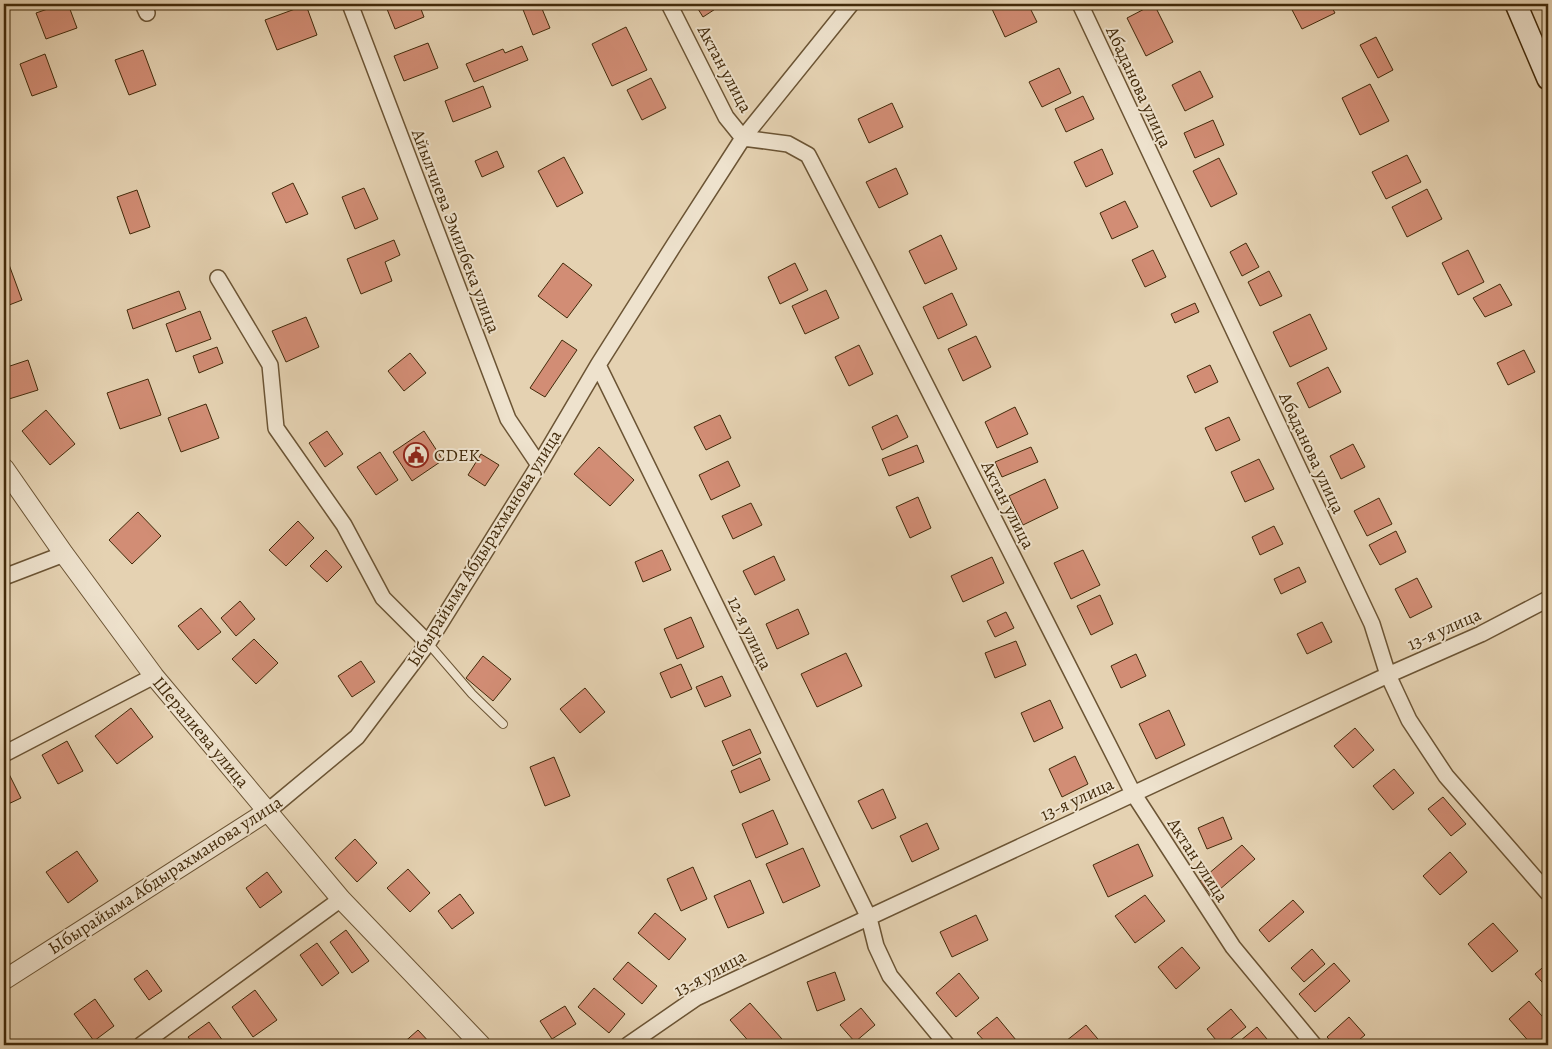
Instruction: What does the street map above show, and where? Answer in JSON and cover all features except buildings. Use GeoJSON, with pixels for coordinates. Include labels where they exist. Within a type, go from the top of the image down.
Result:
{"type":"FeatureCollection","features":[{"type":"Feature","properties":{"kind":"main road"},"geometry":{"type":"LineString","coordinates":[[1516,4],[1547,76]]}},
{"type":"Feature","properties":{"kind":"street","name":"Айылчиева Эмилбека улица"},"geometry":{"type":"LineString","coordinates":[[350,4],[508,419],[539,465]]}},
{"type":"Feature","properties":{"kind":"street","name":"Актан улица"},"geometry":{"type":"LineString","coordinates":[[669,4],[726,117],[744,138],[788,144],[808,156],[1133,794],[1233,947],[1314,1045]]}},
{"type":"Feature","properties":{"kind":"street","name":"Ыбырайыма Абдырахманова улица"},"geometry":{"type":"LineString","coordinates":[[4,980],[268,811],[357,737],[428,644],[598,366],[744,138],[851,4]]}},
{"type":"Feature","properties":{"kind":"street","name":"Абаданова улица"},"geometry":{"type":"LineString","coordinates":[[1080,4],[1372,624],[1388,675],[1409,720],[1446,776],[1548,892]]}},
{"type":"Feature","properties":{"kind":"street"},"geometry":{"type":"LineString","coordinates":[[218,278],[270,365],[276,428],[344,524],[383,598],[428,644]]}},
{"type":"Feature","properties":{"kind":"street","name":"12-я улица"},"geometry":{"type":"LineString","coordinates":[[598,366],[869,918],[876,946],[890,976],[947,1045]]}},
{"type":"Feature","properties":{"kind":"street","name":"Шералиева улица"},"geometry":{"type":"LineString","coordinates":[[4,468],[64,554],[154,676],[341,899],[481,1045]]}},
{"type":"Feature","properties":{"kind":"street"},"geometry":{"type":"LineString","coordinates":[[4,577],[64,554]]}},
{"type":"Feature","properties":{"kind":"street","name":"13-я улица"},"geometry":{"type":"LineString","coordinates":[[628,1045],[696,998],[1388,675],[1481,634],[1548,599]]}},
{"type":"Feature","properties":{"kind":"street"},"geometry":{"type":"LineString","coordinates":[[4,754],[154,676]]}},
{"type":"Feature","properties":{"kind":"street"},"geometry":{"type":"LineString","coordinates":[[141,1045],[341,899]]}},
{"type":"Feature","properties":{"kind":"lane"},"geometry":{"type":"LineString","coordinates":[[428,644],[472,694],[503,724]]}},
{"type":"Feature","properties":{"kind":"place","name":"CDEK"},"geometry":{"type":"Point","coordinates":[416,455]}}]}
